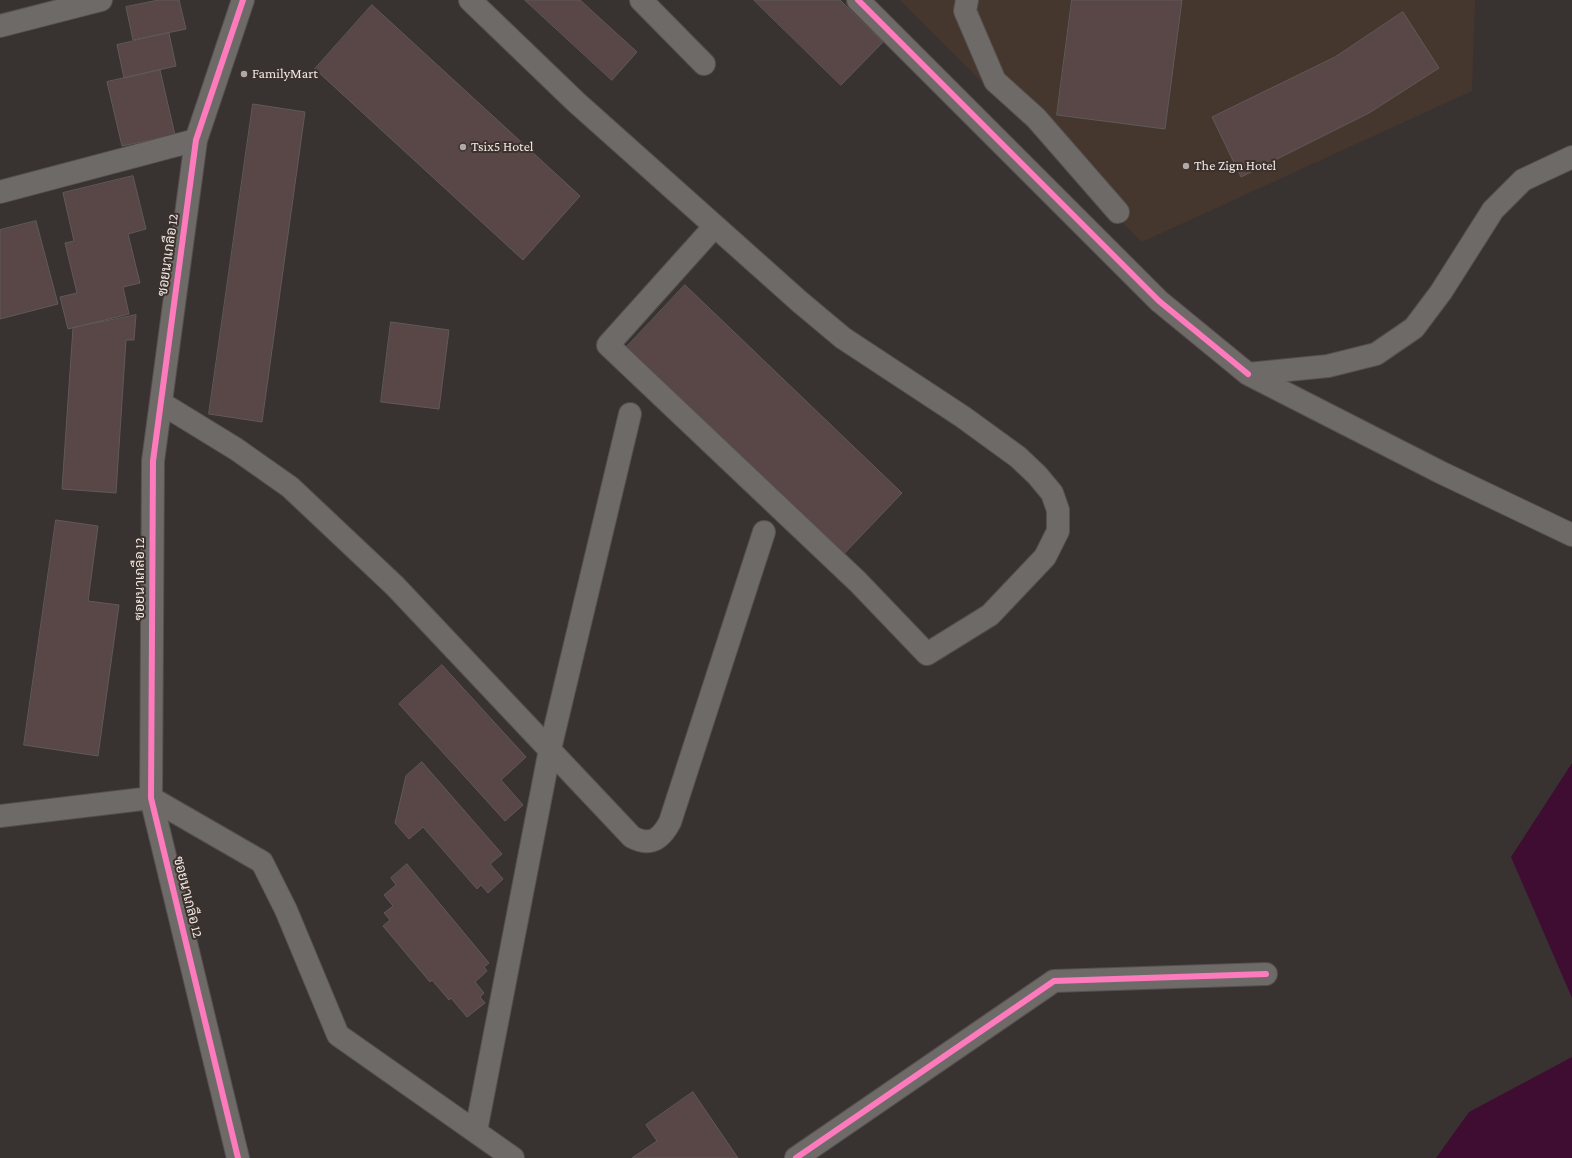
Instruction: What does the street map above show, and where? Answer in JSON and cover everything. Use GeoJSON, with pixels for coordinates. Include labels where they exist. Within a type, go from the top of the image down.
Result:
{"type":"FeatureCollection","features":[{"type":"Feature","properties":{"kind":"street"},"geometry":{"type":"LineString","coordinates":[[0,26],[101,0]]}},
{"type":"Feature","properties":{"kind":"street","name":"ซอยนาเกลือ 12"},"geometry":{"type":"LineString","coordinates":[[238,1158],[151,798],[153,461],[196,140],[243,0]]}},
{"type":"Feature","properties":{"kind":"street"},"geometry":{"type":"LineString","coordinates":[[470,0],[576,102],[714,227],[843,338],[963,417],[1018,457],[1037,475],[1052,493],[1058,510],[1058,531],[1045,557],[990,615],[927,654],[858,582],[608,345],[714,227]]}},
{"type":"Feature","properties":{"kind":"street"},"geometry":{"type":"LineString","coordinates":[[641,0],[704,64]]}},
{"type":"Feature","properties":{"kind":"street"},"geometry":{"type":"LineString","coordinates":[[858,0],[1159,301],[1248,374],[1440,472],[1572,535]]}},
{"type":"Feature","properties":{"kind":"street"},"geometry":{"type":"LineString","coordinates":[[967,0],[965,11],[995,81],[1036,118],[1118,212]]}},
{"type":"Feature","properties":{"kind":"street"},"geometry":{"type":"LineString","coordinates":[[0,192],[196,140]]}},
{"type":"Feature","properties":{"kind":"street"},"geometry":{"type":"LineString","coordinates":[[1248,374],[1328,366],[1376,354],[1414,328],[1441,292],[1493,210],[1523,180],[1572,157]]}},
{"type":"Feature","properties":{"kind":"street"},"geometry":{"type":"LineString","coordinates":[[161,403],[236,449],[290,487],[395,586],[632,837],[642,842],[657,839],[664,832],[674,811],[764,532]]}},
{"type":"Feature","properties":{"kind":"street"},"geometry":{"type":"LineString","coordinates":[[476,1131],[550,749],[630,414]]}},
{"type":"Feature","properties":{"kind":"street"},"geometry":{"type":"LineString","coordinates":[[0,816],[151,798],[262,862],[286,910],[338,1035],[513,1158]]}},
{"type":"Feature","properties":{"kind":"street"},"geometry":{"type":"LineString","coordinates":[[796,1158],[1054,980],[1266,974]]}},
{"type":"Feature","properties":{"kind":"shaded area","name":"The Zign Hotel"},"geometry":{"type":"Polygon","coordinates":[[[900,0],[1475,0],[1472,91],[1142,242],[900,0]]]}},
{"type":"Feature","properties":{"kind":"shaded area"},"geometry":{"type":"Polygon","coordinates":[[[1572,763],[1572,998],[1511,857],[1572,763]]]}},
{"type":"Feature","properties":{"kind":"shaded area"},"geometry":{"type":"Polygon","coordinates":[[[1572,1057],[1572,1158],[1436,1158],[1469,1112],[1572,1057]]]}},
{"type":"Feature","properties":{"kind":"building"},"geometry":{"type":"Polygon","coordinates":[[[159,0],[179,0],[186,29],[133,40],[126,7],[159,0]]]}},
{"type":"Feature","properties":{"kind":"building"},"geometry":{"type":"Polygon","coordinates":[[[525,0],[580,0],[637,52],[612,80],[525,0]]]}},
{"type":"Feature","properties":{"kind":"building"},"geometry":{"type":"Polygon","coordinates":[[[754,0],[840,0],[883,42],[841,85],[754,0]]]}},
{"type":"Feature","properties":{"kind":"building"},"geometry":{"type":"Polygon","coordinates":[[[1072,0],[1182,0],[1165,129],[1057,115],[1072,0]]]}},
{"type":"Feature","properties":{"kind":"building","name":"Tsix5 Hotel"},"geometry":{"type":"Polygon","coordinates":[[[372,5],[580,196],[523,260],[315,69],[372,5]]]}},
{"type":"Feature","properties":{"kind":"building"},"geometry":{"type":"Polygon","coordinates":[[[1403,12],[1439,68],[1369,113],[1241,177],[1212,117],[1335,57],[1403,12]]]}},
{"type":"Feature","properties":{"kind":"building"},"geometry":{"type":"Polygon","coordinates":[[[169,33],[176,66],[124,78],[117,45],[169,33]]]}},
{"type":"Feature","properties":{"kind":"building"},"geometry":{"type":"Polygon","coordinates":[[[160,70],[175,135],[122,146],[107,82],[160,70]]]}},
{"type":"Feature","properties":{"kind":"building"},"geometry":{"type":"Polygon","coordinates":[[[253,104],[305,112],[262,422],[209,414],[253,104]]]}},
{"type":"Feature","properties":{"kind":"building"},"geometry":{"type":"Polygon","coordinates":[[[133,176],[146,229],[128,234],[140,283],[123,287],[129,314],[68,329],[60,297],[77,293],[65,243],[74,241],[63,193],[133,176]]]}},
{"type":"Feature","properties":{"kind":"building"},"geometry":{"type":"Polygon","coordinates":[[[36,221],[58,304],[0,319],[0,230],[36,221]]]}},
{"type":"Feature","properties":{"kind":"building"},"geometry":{"type":"Polygon","coordinates":[[[685,285],[902,493],[839,559],[623,351],[685,285]]]}},
{"type":"Feature","properties":{"kind":"building"},"geometry":{"type":"Polygon","coordinates":[[[136,315],[134,340],[126,340],[116,493],[62,489],[73,328],[136,315]]]}},
{"type":"Feature","properties":{"kind":"building"},"geometry":{"type":"Polygon","coordinates":[[[391,322],[449,330],[439,409],[381,402],[391,322]]]}},
{"type":"Feature","properties":{"kind":"building"},"geometry":{"type":"Polygon","coordinates":[[[56,520],[98,526],[88,601],[119,605],[98,756],[24,745],[56,520]]]}},
{"type":"Feature","properties":{"kind":"building"},"geometry":{"type":"Polygon","coordinates":[[[442,665],[526,757],[501,780],[523,805],[505,821],[399,704],[442,665]]]}},
{"type":"Feature","properties":{"kind":"building"},"geometry":{"type":"Polygon","coordinates":[[[422,762],[502,854],[490,864],[503,879],[488,893],[481,885],[477,889],[423,827],[409,839],[395,823],[406,776],[422,762]]]}},
{"type":"Feature","properties":{"kind":"building"},"geometry":{"type":"Polygon","coordinates":[[[407,864],[489,963],[484,967],[487,971],[475,982],[484,993],[480,997],[485,1003],[467,1017],[451,998],[449,1000],[432,980],[430,982],[383,926],[390,920],[384,913],[393,906],[384,895],[396,885],[391,878],[407,864]]]}},
{"type":"Feature","properties":{"kind":"building"},"geometry":{"type":"Polygon","coordinates":[[[693,1092],[738,1158],[632,1158],[657,1141],[646,1125],[693,1092]]]}},
{"type":"Feature","properties":{"kind":"cycle path"},"geometry":{"type":"LineString","coordinates":[[238,1158],[151,798],[153,461],[196,140],[243,0]]}},
{"type":"Feature","properties":{"kind":"cycle path"},"geometry":{"type":"LineString","coordinates":[[858,0],[1159,301],[1248,374]]}},
{"type":"Feature","properties":{"kind":"cycle path"},"geometry":{"type":"LineString","coordinates":[[796,1158],[1054,981],[1266,974]]}},
{"type":"Feature","properties":{"kind":"place","name":"FamilyMart"},"geometry":{"type":"Point","coordinates":[244,74]}},
{"type":"Feature","properties":{"kind":"place","name":"Tsix5 Hotel"},"geometry":{"type":"Point","coordinates":[463,147]}},
{"type":"Feature","properties":{"kind":"place","name":"The Zign Hotel"},"geometry":{"type":"Point","coordinates":[1186,166]}}]}
